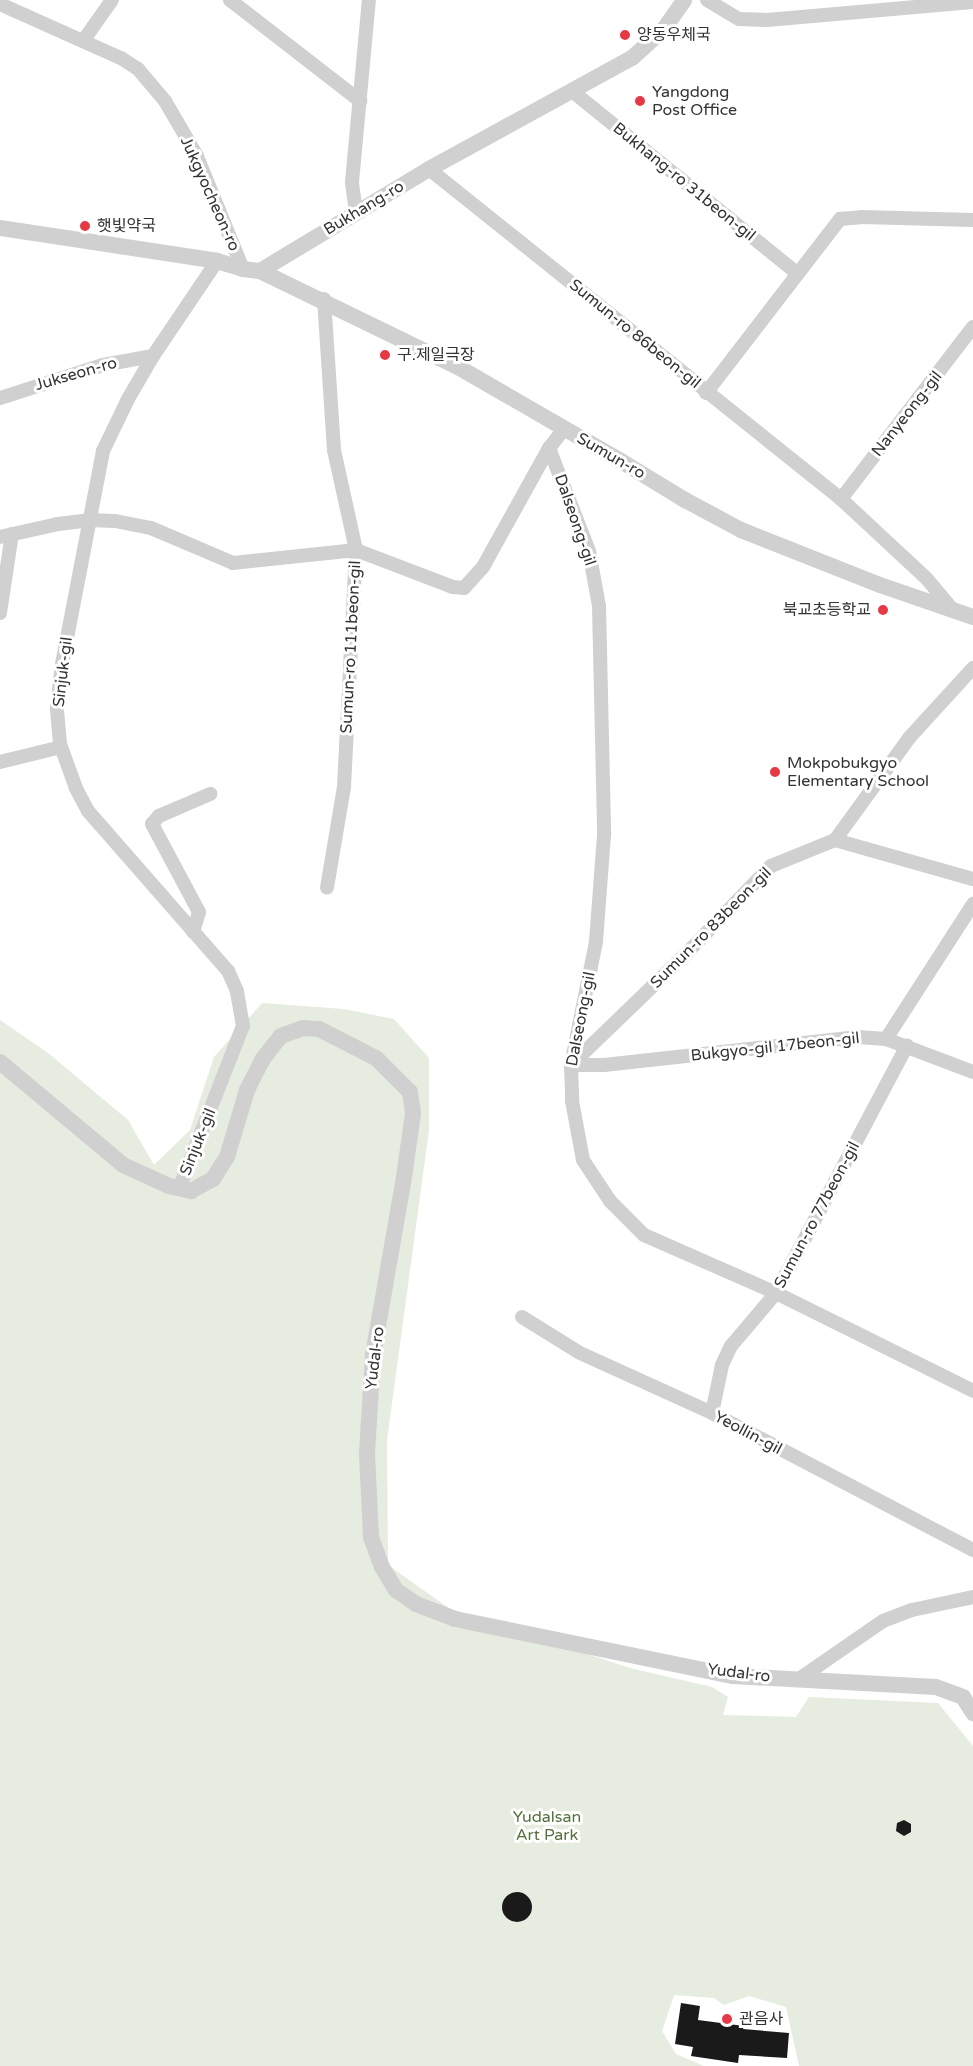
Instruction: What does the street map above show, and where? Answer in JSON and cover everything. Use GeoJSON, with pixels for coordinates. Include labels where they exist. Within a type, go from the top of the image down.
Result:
{"type":"FeatureCollection","features":[{"type":"Feature","properties":{"kind":"street"},"geometry":{"type":"LineString","coordinates":[[83,40],[112,0]]}},
{"type":"Feature","properties":{"kind":"street"},"geometry":{"type":"LineString","coordinates":[[230,0],[360,101]]}},
{"type":"Feature","properties":{"kind":"street"},"geometry":{"type":"LineString","coordinates":[[356,212],[352,182],[369,0]]}},
{"type":"Feature","properties":{"kind":"street","name":"Bukhang-ro"},"geometry":{"type":"LineString","coordinates":[[252,270],[429,169],[632,58],[664,29],[684,0]]}},
{"type":"Feature","properties":{"kind":"street"},"geometry":{"type":"LineString","coordinates":[[707,0],[739,19],[767,20],[973,2]]}},
{"type":"Feature","properties":{"kind":"street","name":"Jukgyocheon-ro"},"geometry":{"type":"LineString","coordinates":[[0,4],[83,40],[138,69],[165,101],[195,153],[252,270]]}},
{"type":"Feature","properties":{"kind":"street","name":"Bukhang-ro 31beon-gil"},"geometry":{"type":"LineString","coordinates":[[572,91],[797,273]]}},
{"type":"Feature","properties":{"kind":"street","name":"Sumun-ro 86beon-gil"},"geometry":{"type":"LineString","coordinates":[[429,169],[841,500],[927,579],[953,610]]}},
{"type":"Feature","properties":{"kind":"street"},"geometry":{"type":"LineString","coordinates":[[706,393],[840,219],[861,217],[973,220]]}},
{"type":"Feature","properties":{"kind":"street"},"geometry":{"type":"LineString","coordinates":[[0,228],[217,261],[252,270]]}},
{"type":"Feature","properties":{"kind":"street","name":"Sinjuk-gil"},"geometry":{"type":"LineString","coordinates":[[179,1189],[243,1026],[237,991],[228,971],[88,811],[61,747],[57,708],[62,664],[104,451],[128,399],[153,356],[217,261]]}},
{"type":"Feature","properties":{"kind":"street","name":"Sumun-ro"},"geometry":{"type":"LineString","coordinates":[[252,270],[324,299],[458,367],[621,460],[684,500],[741,530],[880,585],[973,617]]}},
{"type":"Feature","properties":{"kind":"street","name":"Sumun-ro 111beon-gil"},"geometry":{"type":"LineString","coordinates":[[324,299],[334,450],[356,550],[344,787],[327,888]]}},
{"type":"Feature","properties":{"kind":"street","name":"Nanyeong-gil"},"geometry":{"type":"LineString","coordinates":[[841,500],[973,327]]}},
{"type":"Feature","properties":{"kind":"street","name":"Jukseon-ro"},"geometry":{"type":"LineString","coordinates":[[0,398],[103,364],[153,356]]}},
{"type":"Feature","properties":{"kind":"street"},"geometry":{"type":"LineString","coordinates":[[0,613],[6,536],[89,520],[151,528],[233,563],[356,550],[436,581],[465,588],[483,567],[549,448],[564,429]]}},
{"type":"Feature","properties":{"kind":"street","name":"Dalseong-gil"},"geometry":{"type":"LineString","coordinates":[[549,448],[589,551],[599,606],[604,835],[596,942],[571,1065],[572,1101],[583,1160],[610,1201],[644,1235],[776,1293],[973,1391]]}},
{"type":"Feature","properties":{"kind":"street"},"geometry":{"type":"LineString","coordinates":[[973,668],[909,738],[835,840],[973,879]]}},
{"type":"Feature","properties":{"kind":"street"},"geometry":{"type":"LineString","coordinates":[[0,762],[61,747]]}},
{"type":"Feature","properties":{"kind":"street"},"geometry":{"type":"LineString","coordinates":[[193,932],[199,912],[152,824],[159,816],[210,794]]}},
{"type":"Feature","properties":{"kind":"street","name":"Sumun-ro 83beon-gil"},"geometry":{"type":"LineString","coordinates":[[571,1065],[683,957],[771,866],[835,840]]}},
{"type":"Feature","properties":{"kind":"street"},"geometry":{"type":"LineString","coordinates":[[886,1038],[973,904]]}},
{"type":"Feature","properties":{"kind":"street","name":"Yudal-ro"},"geometry":{"type":"LineString","coordinates":[[179,1189],[191,1191],[213,1179],[227,1157],[247,1090],[262,1060],[282,1036],[303,1028],[319,1029],[376,1058],[410,1092],[412,1114],[373,1355],[367,1454],[371,1537],[382,1567],[396,1590],[416,1604],[455,1619],[733,1676],[936,1687],[963,1697],[973,1713]]}},
{"type":"Feature","properties":{"kind":"street","name":"Bukgyo-gil 17beon-gil"},"geometry":{"type":"LineString","coordinates":[[571,1065],[603,1065],[858,1038],[886,1038],[973,1072]]}},
{"type":"Feature","properties":{"kind":"street","name":"Sumun-ro 77beon-gil"},"geometry":{"type":"LineString","coordinates":[[712,1413],[722,1365],[731,1346],[776,1293],[907,1046]]}},
{"type":"Feature","properties":{"kind":"street"},"geometry":{"type":"LineString","coordinates":[[0,1062],[123,1165],[179,1189]]}},
{"type":"Feature","properties":{"kind":"street","name":"Yeollin-gil"},"geometry":{"type":"LineString","coordinates":[[522,1317],[612,1369],[712,1413],[973,1550]]}},
{"type":"Feature","properties":{"kind":"street"},"geometry":{"type":"LineString","coordinates":[[799,1679],[883,1622],[912,1610],[973,1597]]}},
{"type":"Feature","properties":{"kind":"green space","name":"Yudalsan Art Park"},"geometry":{"type":"Polygon","coordinates":[[[262,1003],[344,1009],[394,1019],[429,1058],[429,1130],[387,1440],[388,1565],[450,1609],[630,1668],[712,1687],[728,1697],[723,1715],[796,1717],[809,1697],[938,1703],[973,1746],[973,2066],[799,2066],[786,2007],[749,1996],[724,2005],[714,1998],[674,1995],[662,2031],[676,2054],[704,2066],[0,2066],[0,1020],[48,1053],[128,1120],[154,1165],[190,1130],[214,1057],[262,1003]]]}},
{"type":"Feature","properties":{"kind":"building"},"geometry":{"type":"Polygon","coordinates":[[[904,1820],[911,1824],[911,1832],[904,1836],[896,1831],[897,1823],[904,1820]]]}},
{"type":"Feature","properties":{"kind":"building"},"geometry":{"type":"Polygon","coordinates":[[[517,1892],[528,1896],[532,1907],[528,1918],[517,1922],[506,1918],[502,1907],[506,1896],[517,1892]]]}},
{"type":"Feature","properties":{"kind":"building"},"geometry":{"type":"Polygon","coordinates":[[[681,2003],[700,2006],[698,2020],[744,2026],[743,2029],[789,2033],[787,2058],[739,2055],[738,2063],[691,2056],[693,2047],[675,2044],[681,2003]]]}},
{"type":"Feature","properties":{"kind":"place","name":"양동우체국"},"geometry":{"type":"Point","coordinates":[625,35]}},
{"type":"Feature","properties":{"kind":"place","name":"Yangdong Post Office"},"geometry":{"type":"Point","coordinates":[640,101]}},
{"type":"Feature","properties":{"kind":"place","name":"햇빛약국"},"geometry":{"type":"Point","coordinates":[85,226]}},
{"type":"Feature","properties":{"kind":"place","name":"구.제일극장"},"geometry":{"type":"Point","coordinates":[385,355]}},
{"type":"Feature","properties":{"kind":"place","name":"북교초등학교"},"geometry":{"type":"Point","coordinates":[883,610]}},
{"type":"Feature","properties":{"kind":"place","name":"Mokpobukgyo Elementary School"},"geometry":{"type":"Point","coordinates":[775,772]}},
{"type":"Feature","properties":{"kind":"place","name":"관음사"},"geometry":{"type":"Point","coordinates":[727,2019]}}]}
